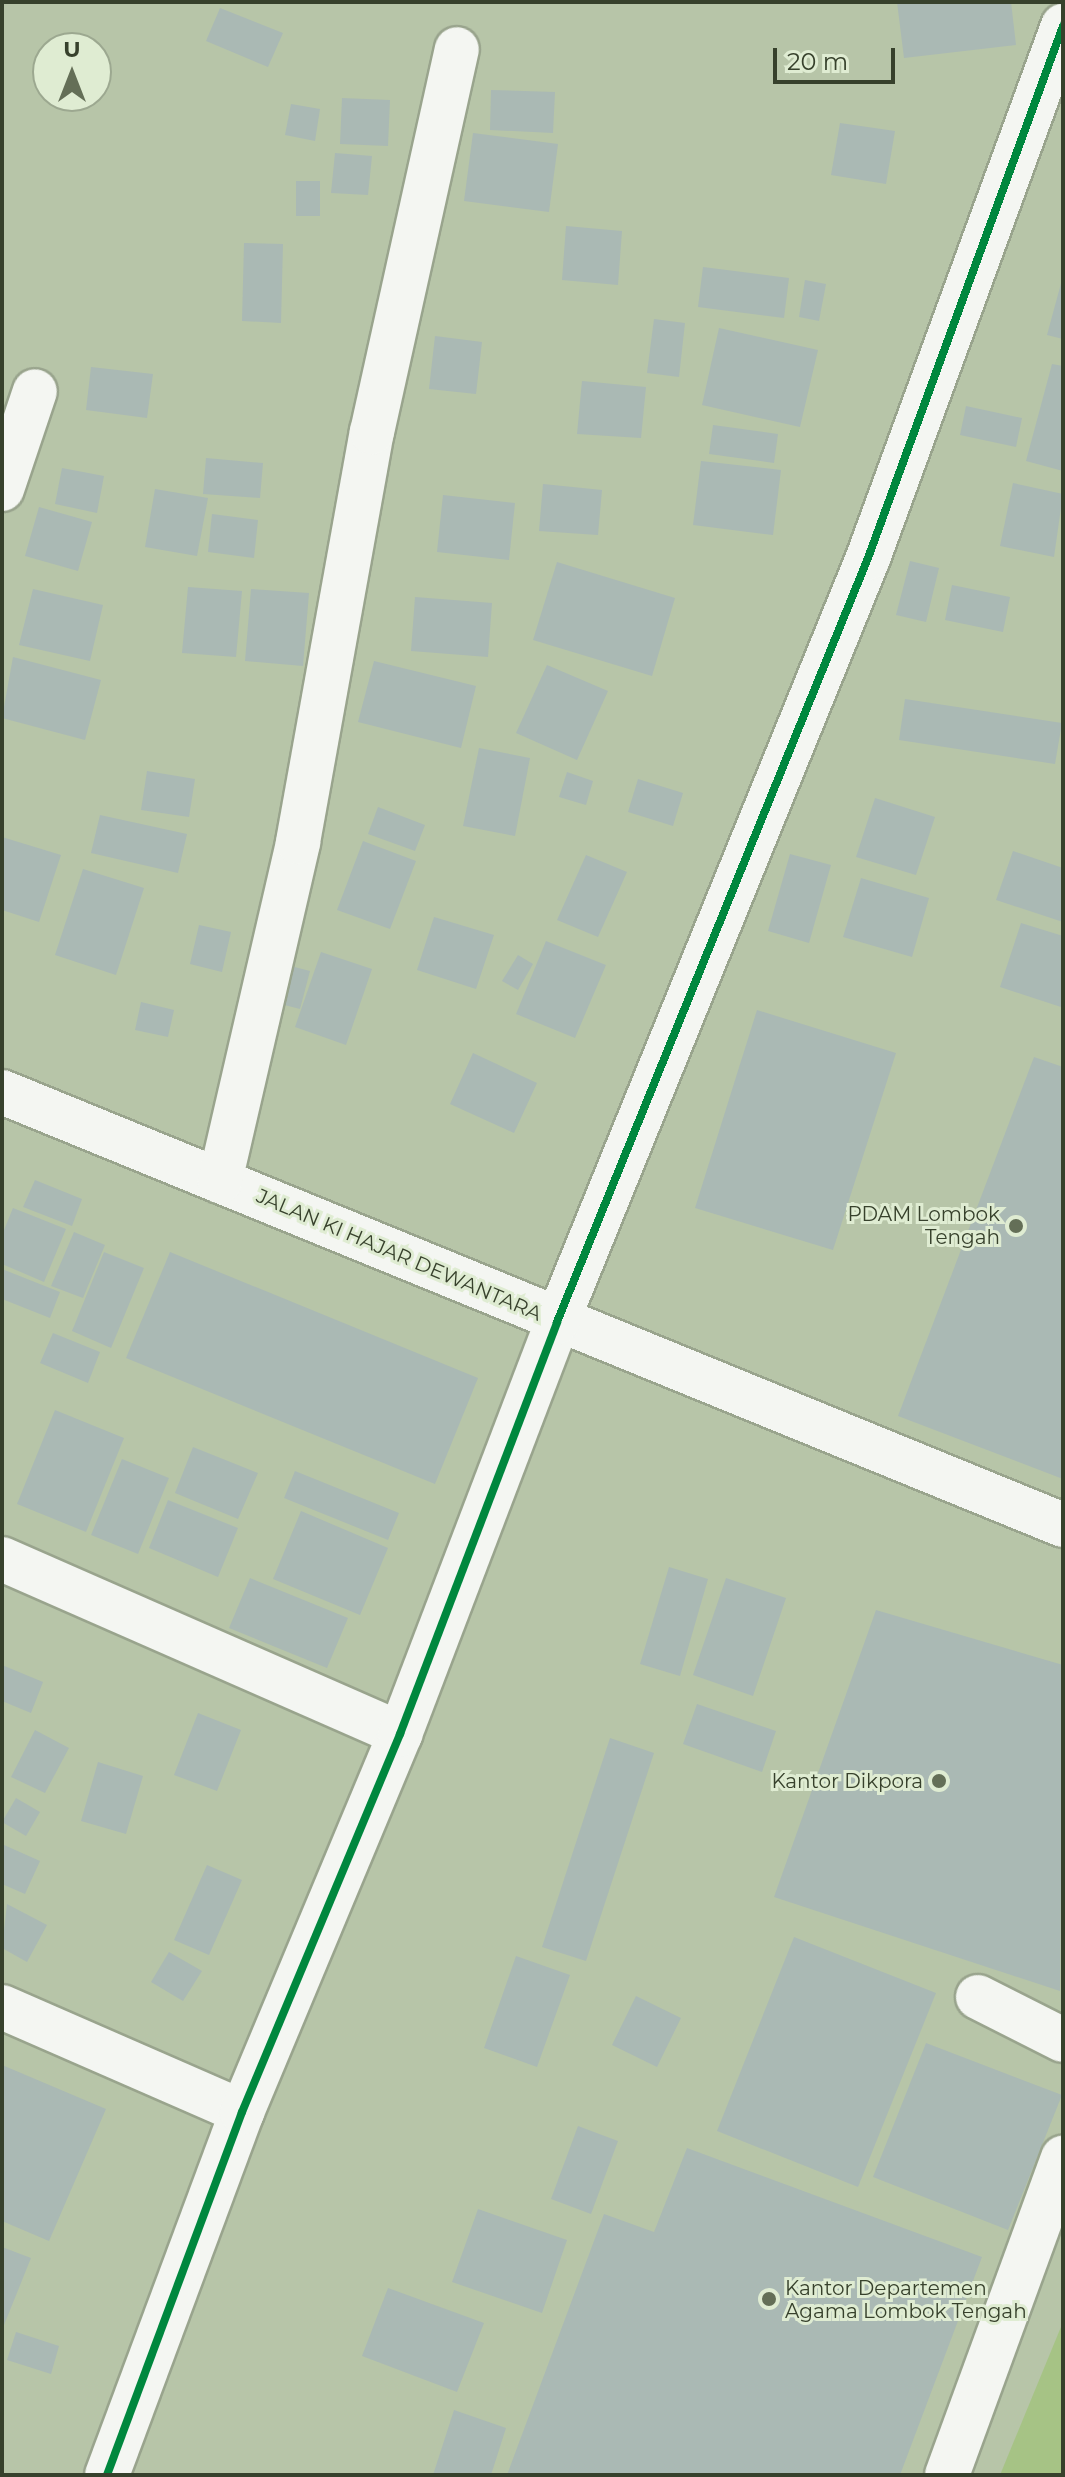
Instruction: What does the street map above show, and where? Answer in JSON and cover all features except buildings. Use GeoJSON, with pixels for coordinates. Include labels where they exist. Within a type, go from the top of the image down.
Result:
{"type":"FeatureCollection","features":[{"type":"Feature","properties":{"kind":"street"},"geometry":{"type":"LineString","coordinates":[[107,2475],[242,2112],[400,1734],[557,1322],[868,558],[1063,26]]}},
{"type":"Feature","properties":{"kind":"street"},"geometry":{"type":"LineString","coordinates":[[220,1181],[298,842],[372,432],[457,49]]}},
{"type":"Feature","properties":{"kind":"street"},"geometry":{"type":"LineString","coordinates":[[2,489],[35,391]]}},
{"type":"Feature","properties":{"kind":"street","name":"JALAN KI HAJAR DEWANTARA"},"geometry":{"type":"LineString","coordinates":[[2,1092],[557,1322],[1063,1525]]}},
{"type":"Feature","properties":{"kind":"street"},"geometry":{"type":"LineString","coordinates":[[2,1559],[400,1734]]}},
{"type":"Feature","properties":{"kind":"street"},"geometry":{"type":"LineString","coordinates":[[978,1997],[1063,2040]]}},
{"type":"Feature","properties":{"kind":"street"},"geometry":{"type":"LineString","coordinates":[[2,2007],[242,2112]]}},
{"type":"Feature","properties":{"kind":"street"},"geometry":{"type":"LineString","coordinates":[[947,2475],[1063,2158]]}},
{"type":"Feature","properties":{"kind":"green space"},"geometry":{"type":"Polygon","coordinates":[[[1063,2322],[1063,2475],[1000,2475],[1063,2322]]]}},
{"type":"Feature","properties":{"kind":"cycle path"},"geometry":{"type":"LineString","coordinates":[[107,2475],[242,2112],[400,1734],[557,1322],[868,558],[1063,26]]}},
{"type":"Feature","properties":{"kind":"place","name":"PDAM Lombok Tengah"},"geometry":{"type":"Point","coordinates":[1016,1226]}},
{"type":"Feature","properties":{"kind":"place","name":"Kantor Dikpora"},"geometry":{"type":"Point","coordinates":[939,1781]}},
{"type":"Feature","properties":{"kind":"place","name":"Kantor Departemen Agama Lombok Tengah"},"geometry":{"type":"Point","coordinates":[769,2299]}}]}
